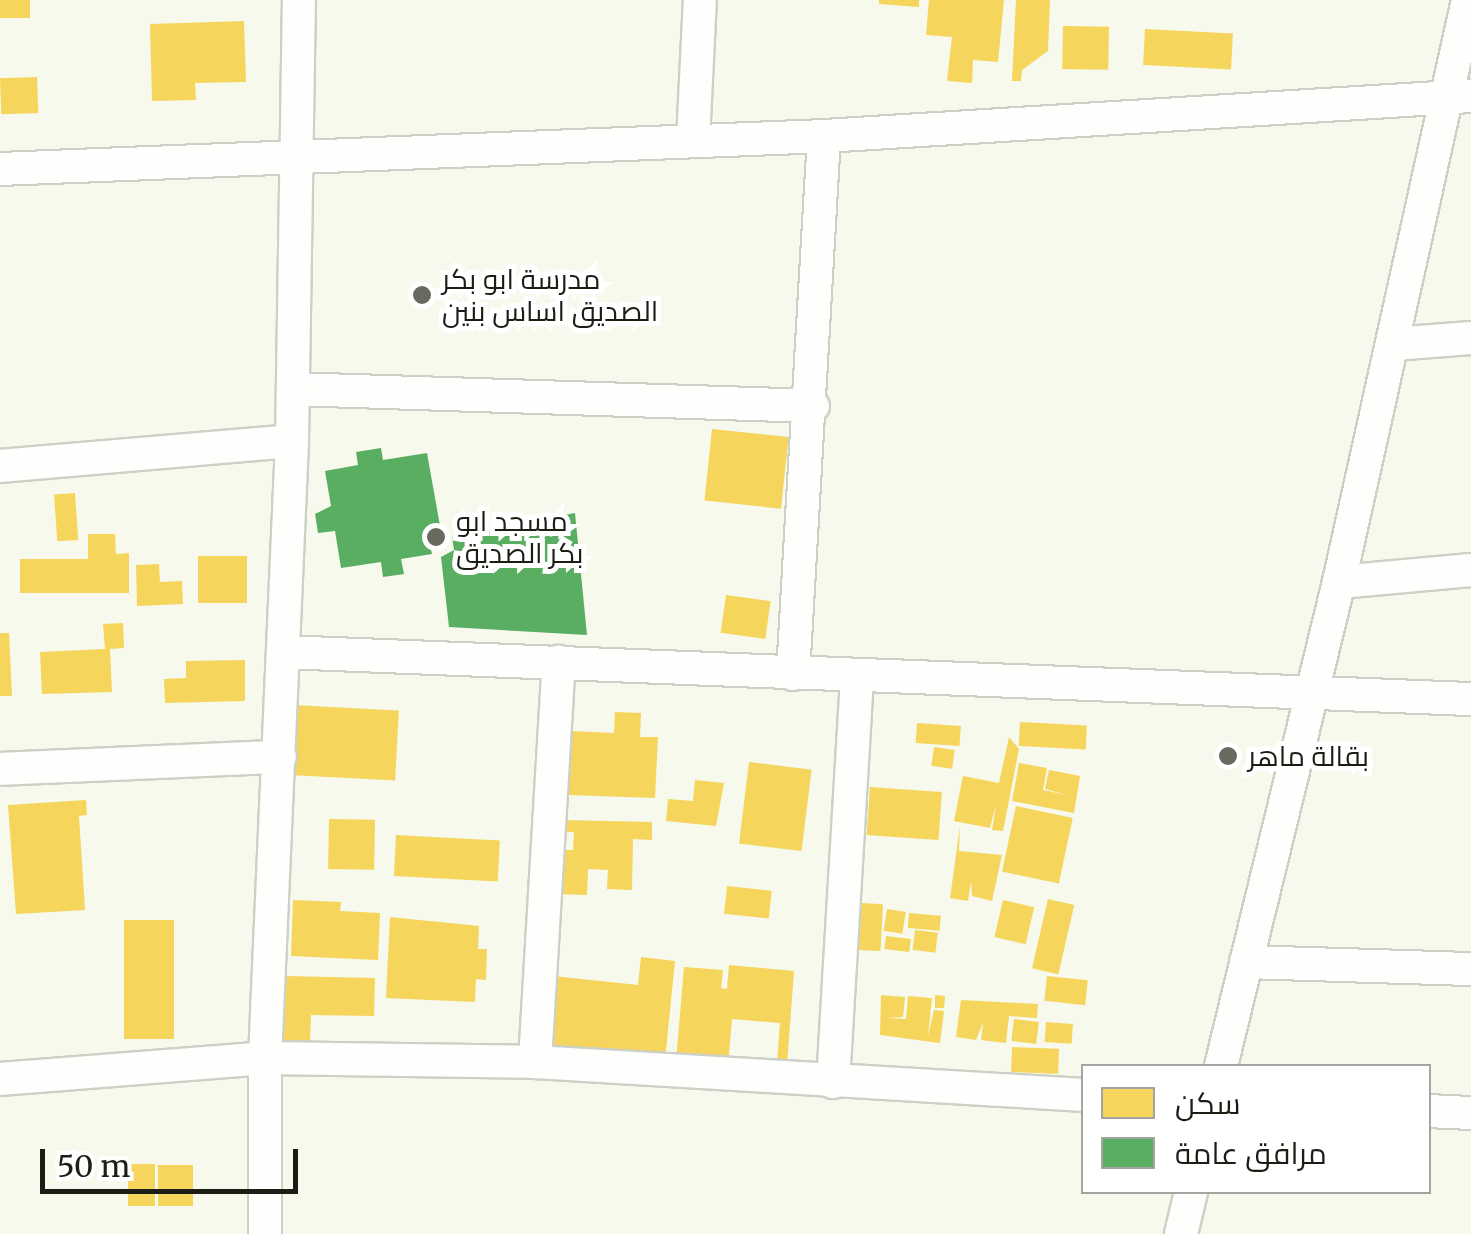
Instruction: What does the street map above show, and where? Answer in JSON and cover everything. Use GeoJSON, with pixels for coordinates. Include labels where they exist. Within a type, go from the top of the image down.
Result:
{"type":"FeatureCollection","features":[{"type":"Feature","properties":{"kind":"street"},"geometry":{"type":"LineString","coordinates":[[265,1234],[265,1058],[292,441],[299,0]]}},
{"type":"Feature","properties":{"kind":"street"},"geometry":{"type":"LineString","coordinates":[[693,141],[700,0]]}},
{"type":"Feature","properties":{"kind":"street"},"geometry":{"type":"LineString","coordinates":[[1221,1064],[1393,344],[1458,97],[1468,0]]}},
{"type":"Feature","properties":{"kind":"street"},"geometry":{"type":"LineString","coordinates":[[0,169],[299,154],[824,136],[1458,97]]}},
{"type":"Feature","properties":{"kind":"street"},"geometry":{"type":"LineString","coordinates":[[793,674],[813,406],[824,136]]}},
{"type":"Feature","properties":{"kind":"street"},"geometry":{"type":"LineString","coordinates":[[1393,344],[1471,338]]}},
{"type":"Feature","properties":{"kind":"street"},"geometry":{"type":"LineString","coordinates":[[293,389],[813,406]]}},
{"type":"Feature","properties":{"kind":"street"},"geometry":{"type":"LineString","coordinates":[[0,466],[292,441]]}},
{"type":"Feature","properties":{"kind":"street"},"geometry":{"type":"LineString","coordinates":[[1339,582],[1471,570]]}},
{"type":"Feature","properties":{"kind":"street"},"geometry":{"type":"LineString","coordinates":[[284,652],[858,678],[1471,699]]}},
{"type":"Feature","properties":{"kind":"street"},"geometry":{"type":"LineString","coordinates":[[534,1062],[559,662]]}},
{"type":"Feature","properties":{"kind":"street"},"geometry":{"type":"LineString","coordinates":[[832,1082],[858,678]]}},
{"type":"Feature","properties":{"kind":"street"},"geometry":{"type":"LineString","coordinates":[[0,768],[280,757]]}},
{"type":"Feature","properties":{"kind":"street"},"geometry":{"type":"LineString","coordinates":[[1246,962],[1471,969]]}},
{"type":"Feature","properties":{"kind":"street"},"geometry":{"type":"LineString","coordinates":[[0,1079],[265,1058],[534,1062],[1081,1094]]}},
{"type":"Feature","properties":{"kind":"street"},"geometry":{"type":"LineString","coordinates":[[1431,1111],[1471,1113]]}},
{"type":"Feature","properties":{"kind":"street"},"geometry":{"type":"LineString","coordinates":[[1181,1234],[1191,1194]]}},
{"type":"Feature","properties":{"kind":"building: سكن"},"geometry":{"type":"Polygon","coordinates":[[[0,0],[30,0],[30,18],[0,18],[0,0]]]}},
{"type":"Feature","properties":{"kind":"building: سكن"},"geometry":{"type":"Polygon","coordinates":[[[879,0],[919,0],[919,7],[879,4],[879,0]]]}},
{"type":"Feature","properties":{"kind":"building: سكن"},"geometry":{"type":"Polygon","coordinates":[[[929,0],[1004,0],[998,62],[973,60],[972,83],[947,81],[952,37],[926,35],[929,0]]]}},
{"type":"Feature","properties":{"kind":"building: سكن"},"geometry":{"type":"Polygon","coordinates":[[[1016,0],[1050,0],[1048,51],[1022,70],[1021,81],[1012,81],[1016,0]]]}},
{"type":"Feature","properties":{"kind":"building: سكن"},"geometry":{"type":"Polygon","coordinates":[[[244,21],[246,82],[195,83],[196,100],[152,101],[150,24],[244,21]]]}},
{"type":"Feature","properties":{"kind":"building: سكن"},"geometry":{"type":"Polygon","coordinates":[[[1063,26],[1109,27],[1108,70],[1062,69],[1063,26]]]}},
{"type":"Feature","properties":{"kind":"building: سكن"},"geometry":{"type":"Polygon","coordinates":[[[1145,29],[1233,34],[1231,70],[1143,65],[1145,29]]]}},
{"type":"Feature","properties":{"kind":"building: سكن"},"geometry":{"type":"Polygon","coordinates":[[[37,77],[38,113],[1,114],[0,78],[37,77]]]}},
{"type":"Feature","properties":{"kind":"building: سكن"},"geometry":{"type":"Polygon","coordinates":[[[712,429],[789,437],[781,509],[704,501],[712,429]]]}},
{"type":"Feature","properties":{"kind":"building: سكن"},"geometry":{"type":"Polygon","coordinates":[[[75,493],[78,540],[57,541],[54,494],[75,493]]]}},
{"type":"Feature","properties":{"kind":"building: سكن"},"geometry":{"type":"Polygon","coordinates":[[[88,534],[115,534],[116,554],[129,553],[129,593],[20,593],[20,559],[88,559],[88,534]]]}},
{"type":"Feature","properties":{"kind":"building: سكن"},"geometry":{"type":"Polygon","coordinates":[[[198,556],[247,556],[247,603],[198,603],[198,556]]]}},
{"type":"Feature","properties":{"kind":"building: سكن"},"geometry":{"type":"Polygon","coordinates":[[[159,564],[160,582],[182,581],[183,604],[137,606],[136,565],[159,564]]]}},
{"type":"Feature","properties":{"kind":"building: سكن"},"geometry":{"type":"Polygon","coordinates":[[[726,595],[771,601],[765,639],[721,633],[726,595]]]}},
{"type":"Feature","properties":{"kind":"building: سكن"},"geometry":{"type":"Polygon","coordinates":[[[123,623],[124,648],[110,649],[112,692],[42,694],[40,652],[105,649],[103,624],[123,623]]]}},
{"type":"Feature","properties":{"kind":"building: سكن"},"geometry":{"type":"Polygon","coordinates":[[[0,633],[9,633],[12,696],[0,696],[0,633]]]}},
{"type":"Feature","properties":{"kind":"building: سكن"},"geometry":{"type":"Polygon","coordinates":[[[245,660],[245,701],[165,703],[164,679],[186,678],[186,661],[245,660]]]}},
{"type":"Feature","properties":{"kind":"building: سكن"},"geometry":{"type":"Polygon","coordinates":[[[293,705],[399,711],[395,780],[289,775],[293,705]]]}},
{"type":"Feature","properties":{"kind":"building: سكن"},"geometry":{"type":"Polygon","coordinates":[[[615,712],[641,713],[640,737],[658,737],[655,798],[568,795],[571,731],[614,733],[615,712]]]}},
{"type":"Feature","properties":{"kind":"building: سكن"},"geometry":{"type":"Polygon","coordinates":[[[1020,722],[1087,726],[1086,749],[1019,746],[1020,722]]]}},
{"type":"Feature","properties":{"kind":"building: سكن"},"geometry":{"type":"Polygon","coordinates":[[[917,723],[961,726],[959,746],[916,743],[917,723]]]}},
{"type":"Feature","properties":{"kind":"building: سكن"},"geometry":{"type":"Polygon","coordinates":[[[1009,737],[1019,749],[1003,831],[992,830],[996,804],[990,828],[954,821],[963,776],[999,783],[1009,737]]]}},
{"type":"Feature","properties":{"kind":"building: سكن"},"geometry":{"type":"Polygon","coordinates":[[[934,747],[955,750],[952,769],[931,766],[934,747]]]}},
{"type":"Feature","properties":{"kind":"building: سكن"},"geometry":{"type":"Polygon","coordinates":[[[749,762],[812,770],[802,851],[739,843],[749,762]]]}},
{"type":"Feature","properties":{"kind":"building: سكن"},"geometry":{"type":"Polygon","coordinates":[[[1019,763],[1047,768],[1043,790],[1067,795],[1045,789],[1049,770],[1080,776],[1074,813],[1012,801],[1019,763]]]}},
{"type":"Feature","properties":{"kind":"building: سكن"},"geometry":{"type":"Polygon","coordinates":[[[695,780],[724,783],[716,826],[666,821],[668,799],[693,801],[695,780]]]}},
{"type":"Feature","properties":{"kind":"building: سكن"},"geometry":{"type":"Polygon","coordinates":[[[870,787],[942,792],[938,840],[867,835],[870,787]]]}},
{"type":"Feature","properties":{"kind":"building: سكن"},"geometry":{"type":"Polygon","coordinates":[[[86,800],[87,815],[79,816],[85,910],[16,914],[8,805],[86,800]]]}},
{"type":"Feature","properties":{"kind":"building: سكن"},"geometry":{"type":"Polygon","coordinates":[[[1016,806],[1073,818],[1059,884],[1002,872],[1016,806]]]}},
{"type":"Feature","properties":{"kind":"building: سكن"},"geometry":{"type":"Polygon","coordinates":[[[329,819],[375,820],[374,870],[328,869],[329,819]]]}},
{"type":"Feature","properties":{"kind":"building: سكن"},"geometry":{"type":"Polygon","coordinates":[[[561,820],[652,822],[652,840],[633,839],[632,890],[607,889],[608,870],[588,869],[587,895],[552,894],[554,850],[573,850],[574,832],[560,832],[561,820]]]}},
{"type":"Feature","properties":{"kind":"building: سكن"},"geometry":{"type":"Polygon","coordinates":[[[960,826],[959,851],[1002,855],[992,901],[972,896],[971,881],[968,901],[950,898],[960,826]]]}},
{"type":"Feature","properties":{"kind":"building: سكن"},"geometry":{"type":"Polygon","coordinates":[[[396,835],[500,840],[498,881],[394,876],[396,835]]]}},
{"type":"Feature","properties":{"kind":"building: سكن"},"geometry":{"type":"Polygon","coordinates":[[[727,886],[772,891],[769,919],[724,914],[727,886]]]}},
{"type":"Feature","properties":{"kind":"building: سكن"},"geometry":{"type":"Polygon","coordinates":[[[1048,899],[1074,905],[1058,974],[1032,968],[1048,899]]]}},
{"type":"Feature","properties":{"kind":"building: سكن"},"geometry":{"type":"Polygon","coordinates":[[[293,900],[341,902],[340,911],[380,913],[378,960],[291,956],[293,900]]]}},
{"type":"Feature","properties":{"kind":"building: سكن"},"geometry":{"type":"Polygon","coordinates":[[[1003,900],[1034,907],[1026,944],[994,937],[1003,900]]]}},
{"type":"Feature","properties":{"kind":"building: سكن"},"geometry":{"type":"Polygon","coordinates":[[[861,903],[883,904],[881,951],[859,950],[861,903]]]}},
{"type":"Feature","properties":{"kind":"building: سكن"},"geometry":{"type":"Polygon","coordinates":[[[887,909],[906,912],[902,934],[884,931],[887,909]]]}},
{"type":"Feature","properties":{"kind":"building: سكن"},"geometry":{"type":"Polygon","coordinates":[[[909,913],[941,916],[940,931],[908,928],[909,913]]]}},
{"type":"Feature","properties":{"kind":"building: سكن"},"geometry":{"type":"Polygon","coordinates":[[[390,917],[479,926],[478,949],[487,949],[486,980],[476,979],[475,1002],[386,998],[390,917]]]}},
{"type":"Feature","properties":{"kind":"building: سكن"},"geometry":{"type":"Polygon","coordinates":[[[124,920],[174,920],[174,1039],[124,1039],[124,920]]]}},
{"type":"Feature","properties":{"kind":"building: سكن"},"geometry":{"type":"Polygon","coordinates":[[[915,930],[938,933],[935,953],[913,950],[915,930]]]}},
{"type":"Feature","properties":{"kind":"building: سكن"},"geometry":{"type":"Polygon","coordinates":[[[886,936],[911,939],[909,952],[884,949],[886,936]]]}},
{"type":"Feature","properties":{"kind":"building: سكن"},"geometry":{"type":"Polygon","coordinates":[[[641,957],[675,961],[665,1060],[545,1047],[553,976],[638,985],[641,957]]]}},
{"type":"Feature","properties":{"kind":"building: سكن"},"geometry":{"type":"Polygon","coordinates":[[[729,965],[794,971],[787,1065],[777,1064],[780,1023],[732,1019],[728,1065],[676,1061],[684,967],[723,970],[721,988],[727,989],[729,965]]]}},
{"type":"Feature","properties":{"kind":"building: سكن"},"geometry":{"type":"Polygon","coordinates":[[[286,976],[375,978],[374,1016],[311,1015],[310,1042],[274,1041],[275,999],[285,999],[286,976]]]}},
{"type":"Feature","properties":{"kind":"building: سكن"},"geometry":{"type":"Polygon","coordinates":[[[1047,976],[1088,980],[1085,1005],[1044,1001],[1047,976]]]}},
{"type":"Feature","properties":{"kind":"building: سكن"},"geometry":{"type":"Polygon","coordinates":[[[881,995],[905,997],[903,1017],[887,1018],[906,1019],[908,996],[932,998],[928,1036],[934,1010],[944,1011],[940,1043],[880,1035],[881,995]]]}},
{"type":"Feature","properties":{"kind":"building: سكن"},"geometry":{"type":"Polygon","coordinates":[[[935,995],[945,996],[944,1008],[935,1008],[935,995]]]}},
{"type":"Feature","properties":{"kind":"building: سكن"},"geometry":{"type":"Polygon","coordinates":[[[961,1000],[1038,1004],[1037,1018],[1009,1016],[1006,1043],[981,1040],[983,1023],[976,1040],[956,1037],[961,1000]]]}},
{"type":"Feature","properties":{"kind":"building: سكن"},"geometry":{"type":"Polygon","coordinates":[[[1014,1019],[1039,1022],[1036,1044],[1011,1041],[1014,1019]]]}},
{"type":"Feature","properties":{"kind":"building: سكن"},"geometry":{"type":"Polygon","coordinates":[[[1046,1022],[1073,1024],[1072,1044],[1045,1042],[1046,1022]]]}},
{"type":"Feature","properties":{"kind":"building: سكن"},"geometry":{"type":"Polygon","coordinates":[[[1012,1047],[1059,1049],[1058,1074],[1011,1072],[1012,1047]]]}},
{"type":"Feature","properties":{"kind":"building: سكن"},"geometry":{"type":"Polygon","coordinates":[[[128,1164],[155,1164],[155,1206],[128,1206],[128,1164]]]}},
{"type":"Feature","properties":{"kind":"building: سكن"},"geometry":{"type":"Polygon","coordinates":[[[158,1165],[193,1165],[193,1206],[158,1206],[158,1165]]]}},
{"type":"Feature","properties":{"kind":"building: مرافق عامة"},"geometry":{"type":"Polygon","coordinates":[[[381,448],[383,460],[427,453],[442,537],[429,539],[432,554],[401,559],[404,574],[383,577],[381,562],[341,568],[335,531],[318,533],[315,514],[331,506],[325,471],[358,465],[356,452],[381,448]]]}},
{"type":"Feature","properties":{"kind":"building: مرافق عامة"},"geometry":{"type":"Polygon","coordinates":[[[575,513],[587,635],[449,627],[441,557],[454,550],[452,537],[575,513]]]}},
{"type":"Feature","properties":{"kind":"place","name":"مدرسة ابو بكر الصديق اساس بنين"},"geometry":{"type":"Point","coordinates":[422,295]}},
{"type":"Feature","properties":{"kind":"place","name":"مسجد ابو بكر الصديق"},"geometry":{"type":"Point","coordinates":[436,537]}},
{"type":"Feature","properties":{"kind":"place","name":"بقالة ماهر"},"geometry":{"type":"Point","coordinates":[1228,756]}}]}
